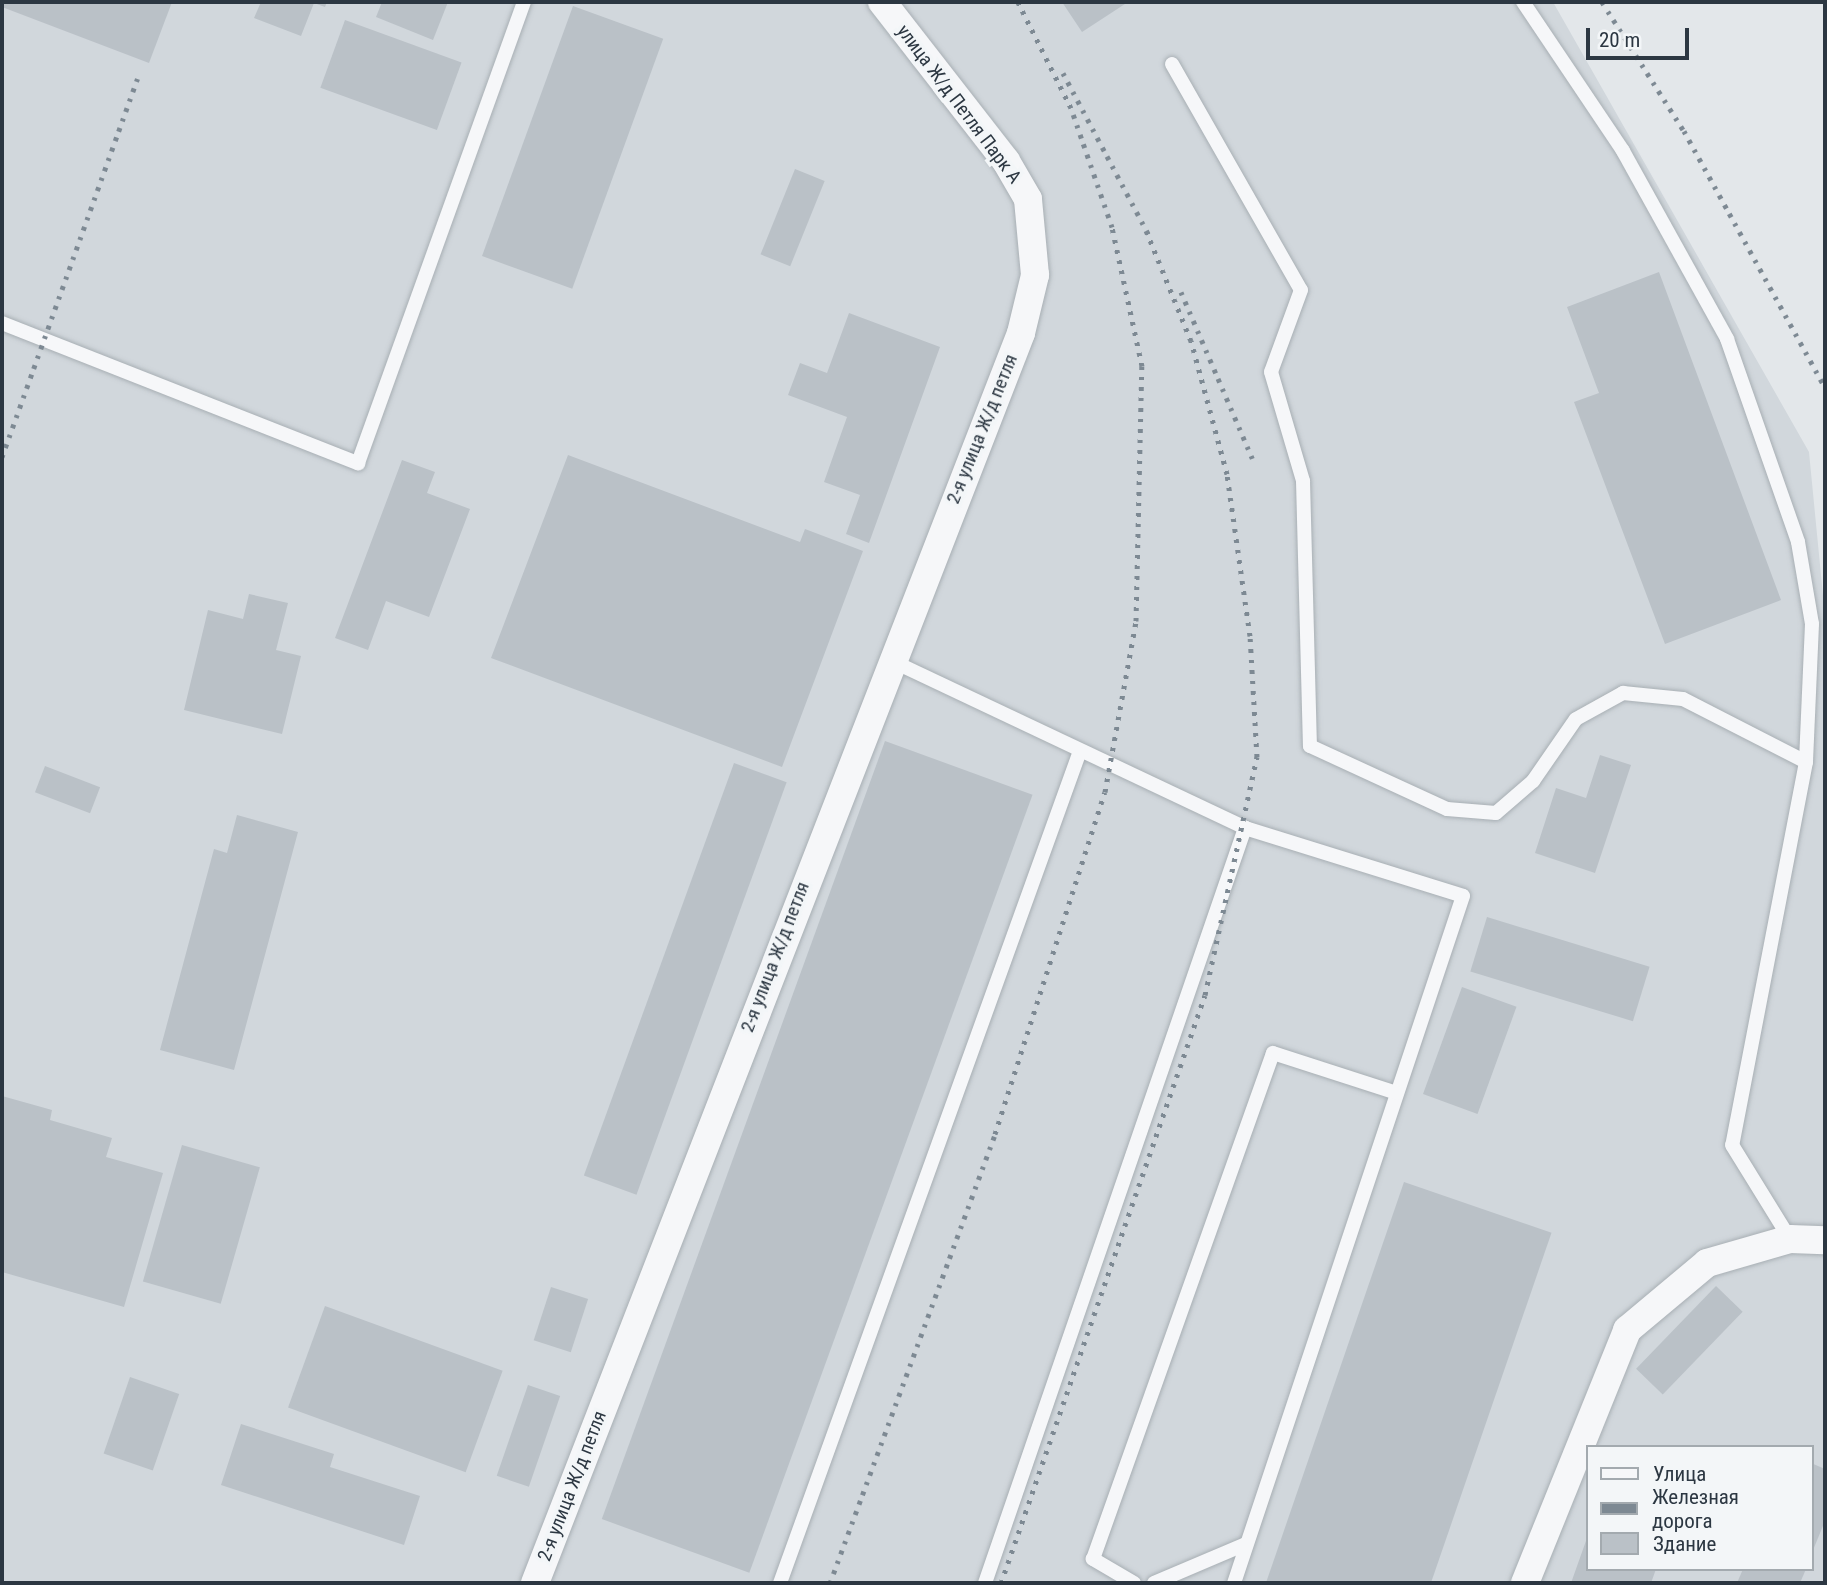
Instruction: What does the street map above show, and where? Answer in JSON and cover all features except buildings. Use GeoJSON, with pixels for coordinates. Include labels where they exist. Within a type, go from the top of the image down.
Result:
{"type":"FeatureCollection","features":[{"type":"Feature","properties":{"kind":"street","name":"улица Ж/д Петля Парк А"},"geometry":{"type":"LineString","coordinates":[[882,2],[1006,160],[1028,199],[1035,275],[1021,332]]}},
{"type":"Feature","properties":{"kind":"street","name":"2-я улица Ж/д петля"},"geometry":{"type":"LineString","coordinates":[[535,1583],[888,660],[1021,332]]}},
{"type":"Feature","properties":{"kind":"street"},"geometry":{"type":"LineString","coordinates":[[1525,1583],[1627,1330],[1707,1263],[1790,1239],[1825,1240]]}},
{"type":"Feature","properties":{"kind":"lane"},"geometry":{"type":"LineString","coordinates":[[2,323],[358,463],[524,2]]}},
{"type":"Feature","properties":{"kind":"lane"},"geometry":{"type":"LineString","coordinates":[[1523,2],[1623,151],[1727,339],[1798,542],[1812,624],[1806,762],[1732,1145],[1790,1239]]}},
{"type":"Feature","properties":{"kind":"lane"},"geometry":{"type":"LineString","coordinates":[[1172,64],[1301,290],[1271,372],[1303,481],[1310,746],[1447,809],[1496,813],[1533,780],[1576,719],[1623,693],[1683,699],[1806,762]]}},
{"type":"Feature","properties":{"kind":"lane"},"geometry":{"type":"LineString","coordinates":[[888,660],[1079,754],[1245,828],[1463,896],[1234,1583]]}},
{"type":"Feature","properties":{"kind":"lane"},"geometry":{"type":"LineString","coordinates":[[780,1583],[1079,754]]}},
{"type":"Feature","properties":{"kind":"lane"},"geometry":{"type":"LineString","coordinates":[[985,1583],[1245,828]]}},
{"type":"Feature","properties":{"kind":"lane"},"geometry":{"type":"LineString","coordinates":[[1134,1583],[1093,1559],[1273,1053],[1397,1093]]}},
{"type":"Feature","properties":{"kind":"lane"},"geometry":{"type":"LineString","coordinates":[[1154,1583],[1246,1544]]}},
{"type":"Feature","properties":{"kind":"shaded area"},"geometry":{"type":"Polygon","coordinates":[[[2,2],[1553,2],[1809,452],[1825,616],[1825,1583],[2,1583],[2,2]]]}},
{"type":"Feature","properties":{"kind":"railway"},"geometry":{"type":"LineString","coordinates":[[830,1583],[995,1134],[1105,792],[1136,621],[1142,366],[1112,227],[1071,108],[1018,2]]}},
{"type":"Feature","properties":{"kind":"railway"},"geometry":{"type":"LineString","coordinates":[[1602,2],[1684,131],[1825,388]]}},
{"type":"Feature","properties":{"kind":"railway"},"geometry":{"type":"LineString","coordinates":[[2,457],[140,72]]}},
{"type":"Feature","properties":{"kind":"railway"},"geometry":{"type":"LineString","coordinates":[[1063,73],[1150,237]]}},
{"type":"Feature","properties":{"kind":"railway"},"geometry":{"type":"LineString","coordinates":[[1001,1583],[1205,995],[1257,757],[1250,636],[1227,474],[1191,341],[1146,230]]}},
{"type":"Feature","properties":{"kind":"railway"},"geometry":{"type":"LineString","coordinates":[[1181,292],[1252,458]]}}]}
